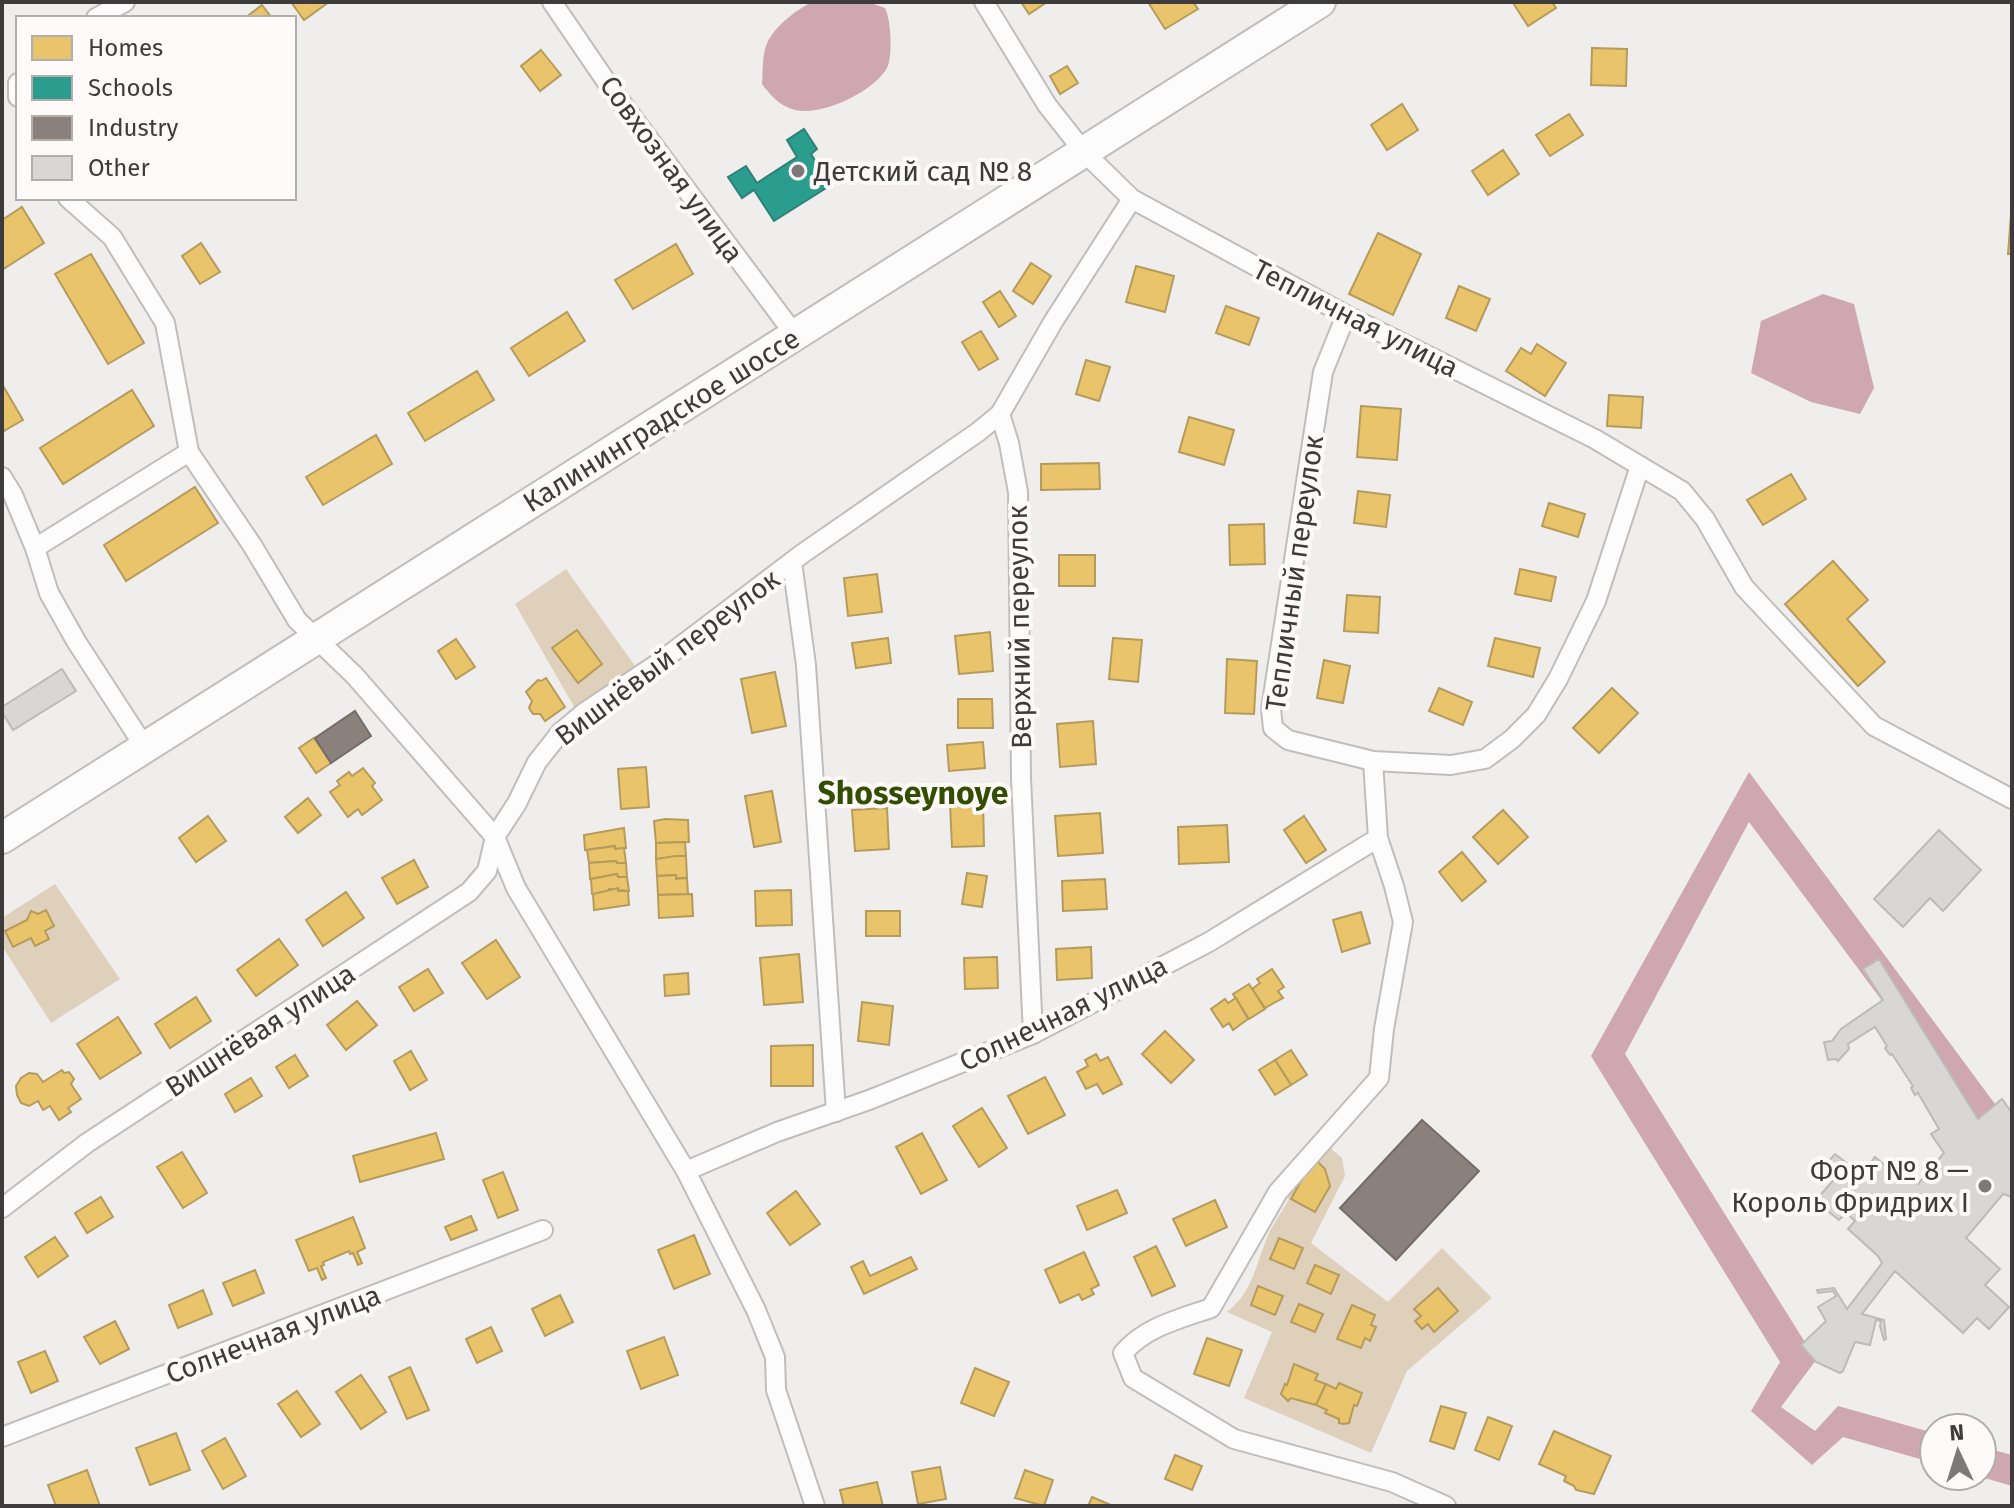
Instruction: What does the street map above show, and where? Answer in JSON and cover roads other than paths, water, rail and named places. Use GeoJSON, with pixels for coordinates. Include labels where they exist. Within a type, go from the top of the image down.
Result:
{"type":"FeatureCollection","features":[{"type":"Feature","properties":{"kind":"main road","name":"Калининградское шоссе"},"geometry":{"type":"LineString","coordinates":[[2,838],[1320,2]]}},
{"type":"Feature","properties":{"kind":"street"},"geometry":{"type":"LineString","coordinates":[[100,16],[125,2]]}},
{"type":"Feature","properties":{"kind":"street","name":"Совхозная улица"},"geometry":{"type":"LineString","coordinates":[[552,2],[610,87],[795,335]]}},
{"type":"Feature","properties":{"kind":"street"},"geometry":{"type":"LineString","coordinates":[[984,2],[1047,105],[1084,152]]}},
{"type":"Feature","properties":{"kind":"street","name":"Тепличная улица"},"geometry":{"type":"LineString","coordinates":[[1084,152],[1132,199],[1346,315],[1595,439],[1682,491],[1705,519],[1744,587],[1874,726],[2012,799]]}},
{"type":"Feature","properties":{"kind":"street"},"geometry":{"type":"LineString","coordinates":[[1000,414],[1053,322],[1132,199]]}},
{"type":"Feature","properties":{"kind":"street"},"geometry":{"type":"LineString","coordinates":[[70,200],[112,237],[165,323],[189,452],[252,545],[297,620],[355,676],[495,837],[516,888],[686,1171],[756,1310],[775,1357],[776,1390],[815,1506]]}},
{"type":"Feature","properties":{"kind":"street","name":"Тепличный переулок"},"geometry":{"type":"LineString","coordinates":[[1346,315],[1323,372],[1271,709],[1273,728],[1288,740],[1373,761]]}},
{"type":"Feature","properties":{"kind":"street","name":"Вишнёвый переулок"},"geometry":{"type":"LineString","coordinates":[[495,837],[517,803],[537,762],[560,733],[585,712],[657,664],[792,562],[1000,414]]}},
{"type":"Feature","properties":{"kind":"street","name":"Верхний переулок"},"geometry":{"type":"LineString","coordinates":[[1000,414],[1018,492],[1021,778],[1033,1034]]}},
{"type":"Feature","properties":{"kind":"street"},"geometry":{"type":"LineString","coordinates":[[35,548],[189,452]]}},
{"type":"Feature","properties":{"kind":"street"},"geometry":{"type":"LineString","coordinates":[[1446,1506],[1392,1482],[1234,1439],[1133,1378],[1123,1353],[1135,1339],[1153,1329],[1211,1308],[1278,1192],[1379,1078],[1384,1029],[1403,922],[1378,838],[1373,761],[1451,765],[1485,759],[1512,739],[1536,715],[1558,679],[1596,601],[1640,466]]}},
{"type":"Feature","properties":{"kind":"street"},"geometry":{"type":"LineString","coordinates":[[2,477],[35,548],[49,593],[144,746]]}},
{"type":"Feature","properties":{"kind":"street"},"geometry":{"type":"LineString","coordinates":[[792,562],[806,665],[836,1112]]}},
{"type":"Feature","properties":{"kind":"street","name":"Вишнёвая улица"},"geometry":{"type":"LineString","coordinates":[[2,1208],[87,1143],[469,892],[487,871],[495,837]]}},
{"type":"Feature","properties":{"kind":"street","name":"Солнечная улица"},"geometry":{"type":"LineString","coordinates":[[686,1171],[777,1132],[836,1112],[1033,1034],[1209,942],[1378,838]]}},
{"type":"Feature","properties":{"kind":"street","name":"Солнечная улица"},"geometry":{"type":"LineString","coordinates":[[2,1437],[543,1230]]}},
{"type":"Feature","properties":{"kind":"place","name":"Детский сад № 8"},"geometry":{"type":"Point","coordinates":[798,171]}},
{"type":"Feature","properties":{"kind":"place","name":"Форт № 8 — Король Фридрих I"},"geometry":{"type":"Point","coordinates":[1985,1186]}},
{"type":"Feature","properties":{"kind":"district","name":"Shosseynoye"},"geometry":{"type":"Point","coordinates":[913,793]}}]}
